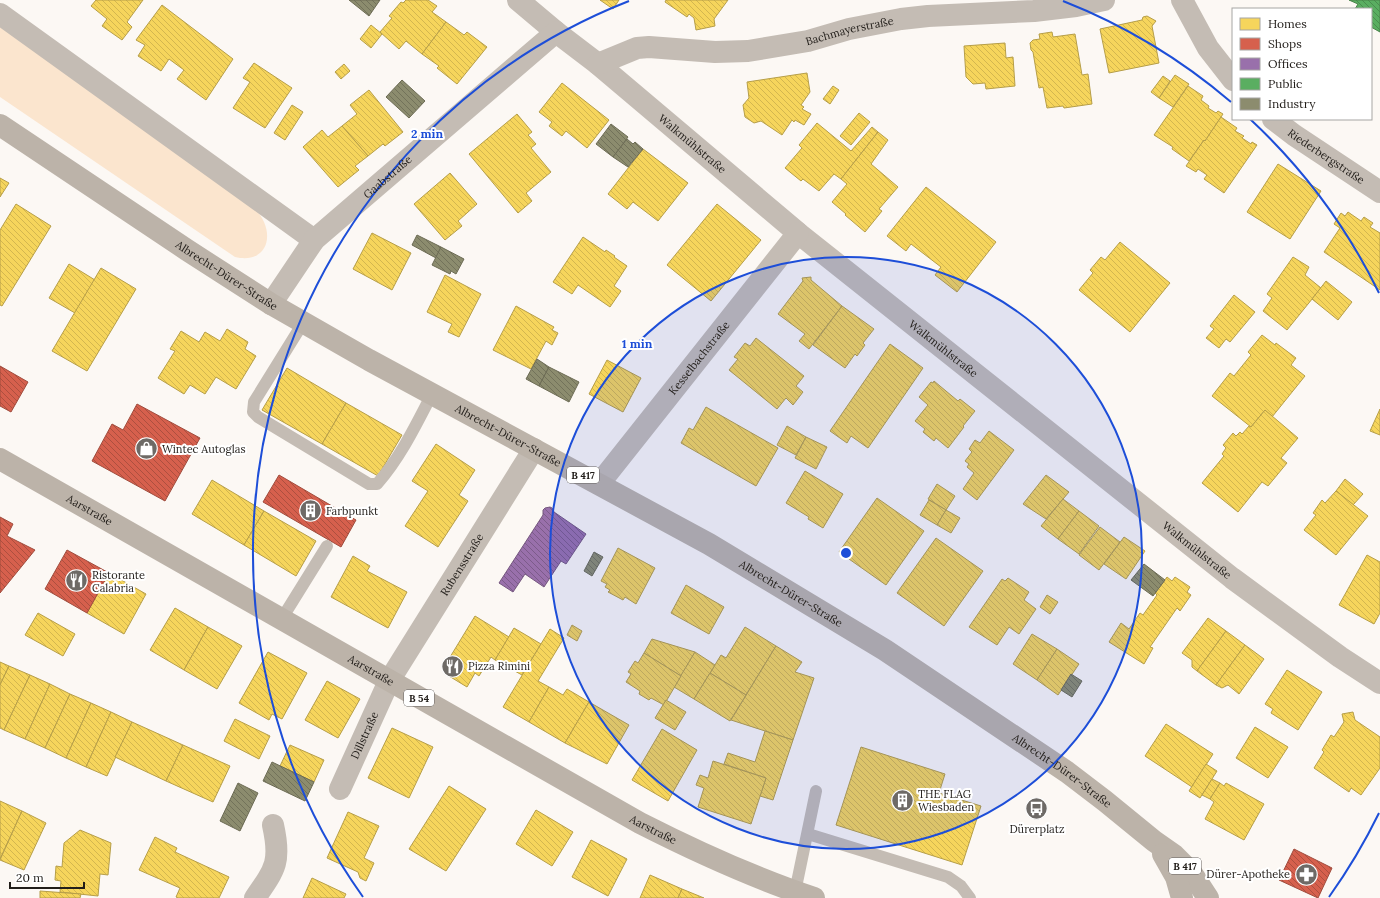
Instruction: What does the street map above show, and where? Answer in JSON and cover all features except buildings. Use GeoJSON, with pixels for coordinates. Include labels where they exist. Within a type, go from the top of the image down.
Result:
{"type":"FeatureCollection","features":[{"type":"Feature","properties":{"kind":"main road","name":"Albrecht-Dürer-Straße"},"geometry":{"type":"LineString","coordinates":[[0,125],[187,250],[303,323],[710,544],[885,650],[944,688],[1067,772],[1105,801],[1154,841],[1174,855],[1191,872],[1208,898]]}},
{"type":"Feature","properties":{"kind":"main road","name":"Aarstraße"},"geometry":{"type":"LineString","coordinates":[[0,459],[640,823],[697,852],[804,895]]}},
{"type":"Feature","properties":{"kind":"main road","name":"Albrecht-Dürer-Straße"},"geometry":{"type":"LineString","coordinates":[[1154,841],[1167,858],[1176,877],[1182,898]]}},
{"type":"Feature","properties":{"kind":"street","name":"Walkmühlstraße"},"geometry":{"type":"LineString","coordinates":[[518,0],[556,32],[598,64],[798,233],[1232,578],[1340,657],[1380,683]]}},
{"type":"Feature","properties":{"kind":"street","name":"Bachmayerstraße"},"geometry":{"type":"LineString","coordinates":[[598,64],[638,48],[649,47],[715,52],[748,51],[808,41],[850,29],[901,19],[928,16],[1034,11],[1076,6],[1104,0]]}},
{"type":"Feature","properties":{"kind":"street"},"geometry":{"type":"LineString","coordinates":[[1182,0],[1208,48],[1232,79]]}},
{"type":"Feature","properties":{"kind":"street"},"geometry":{"type":"LineString","coordinates":[[0,14],[314,240]]}},
{"type":"Feature","properties":{"kind":"street","name":"Gaabstraße"},"geometry":{"type":"LineString","coordinates":[[271,304],[314,240],[556,32]]}},
{"type":"Feature","properties":{"kind":"street","name":"Riederbergstraße"},"geometry":{"type":"LineString","coordinates":[[1274,120],[1294,135],[1380,192]]}},
{"type":"Feature","properties":{"kind":"street","name":"Kesselbachstraße"},"geometry":{"type":"LineString","coordinates":[[599,484],[798,233]]}},
{"type":"Feature","properties":{"kind":"street","name":"Rubensstraße"},"geometry":{"type":"LineString","coordinates":[[390,681],[534,449]]}},
{"type":"Feature","properties":{"kind":"street","name":"Dillstraße"},"geometry":{"type":"LineString","coordinates":[[340,789],[390,681]]}},
{"type":"Feature","properties":{"kind":"street"},"geometry":{"type":"LineString","coordinates":[[255,898],[270,876],[277,860],[277,843],[273,824]]}},
{"type":"Feature","properties":{"kind":"lane"},"geometry":{"type":"LineString","coordinates":[[303,323],[254,402],[253,412],[258,417],[369,484],[377,484],[394,462],[410,436],[432,394]]}},
{"type":"Feature","properties":{"kind":"lane"},"geometry":{"type":"LineString","coordinates":[[281,620],[326,546]]}},
{"type":"Feature","properties":{"kind":"lane"},"geometry":{"type":"LineString","coordinates":[[804,895],[808,834],[816,791]]}},
{"type":"Feature","properties":{"kind":"lane"},"geometry":{"type":"LineString","coordinates":[[808,834],[948,877],[962,886],[970,898]]}},
{"type":"Feature","properties":{"kind":"shaded area"},"geometry":{"type":"Polygon","coordinates":[[[0,26],[255,209],[262,217],[266,226],[266,244],[262,251],[256,256],[247,258],[235,257],[0,97],[0,26]]]}},
{"type":"Feature","properties":{"kind":"place","name":"Wintec Autoglas"},"geometry":{"type":"Point","coordinates":[146,449]}},
{"type":"Feature","properties":{"kind":"place","name":"Farbpunkt"},"geometry":{"type":"Point","coordinates":[310,511]}},
{"type":"Feature","properties":{"kind":"place","name":"Ristorante Calabria"},"geometry":{"type":"Point","coordinates":[77,581]}},
{"type":"Feature","properties":{"kind":"place","name":"Pizza Rimini"},"geometry":{"type":"Point","coordinates":[452,666]}},
{"type":"Feature","properties":{"kind":"place","name":"THE FLAG Wiesbaden"},"geometry":{"type":"Point","coordinates":[902,800]}},
{"type":"Feature","properties":{"kind":"place","name":"Dürerplatz"},"geometry":{"type":"Point","coordinates":[1037,809]}},
{"type":"Feature","properties":{"kind":"place","name":"Dürer-Apotheke"},"geometry":{"type":"Point","coordinates":[1306,874]}}]}
